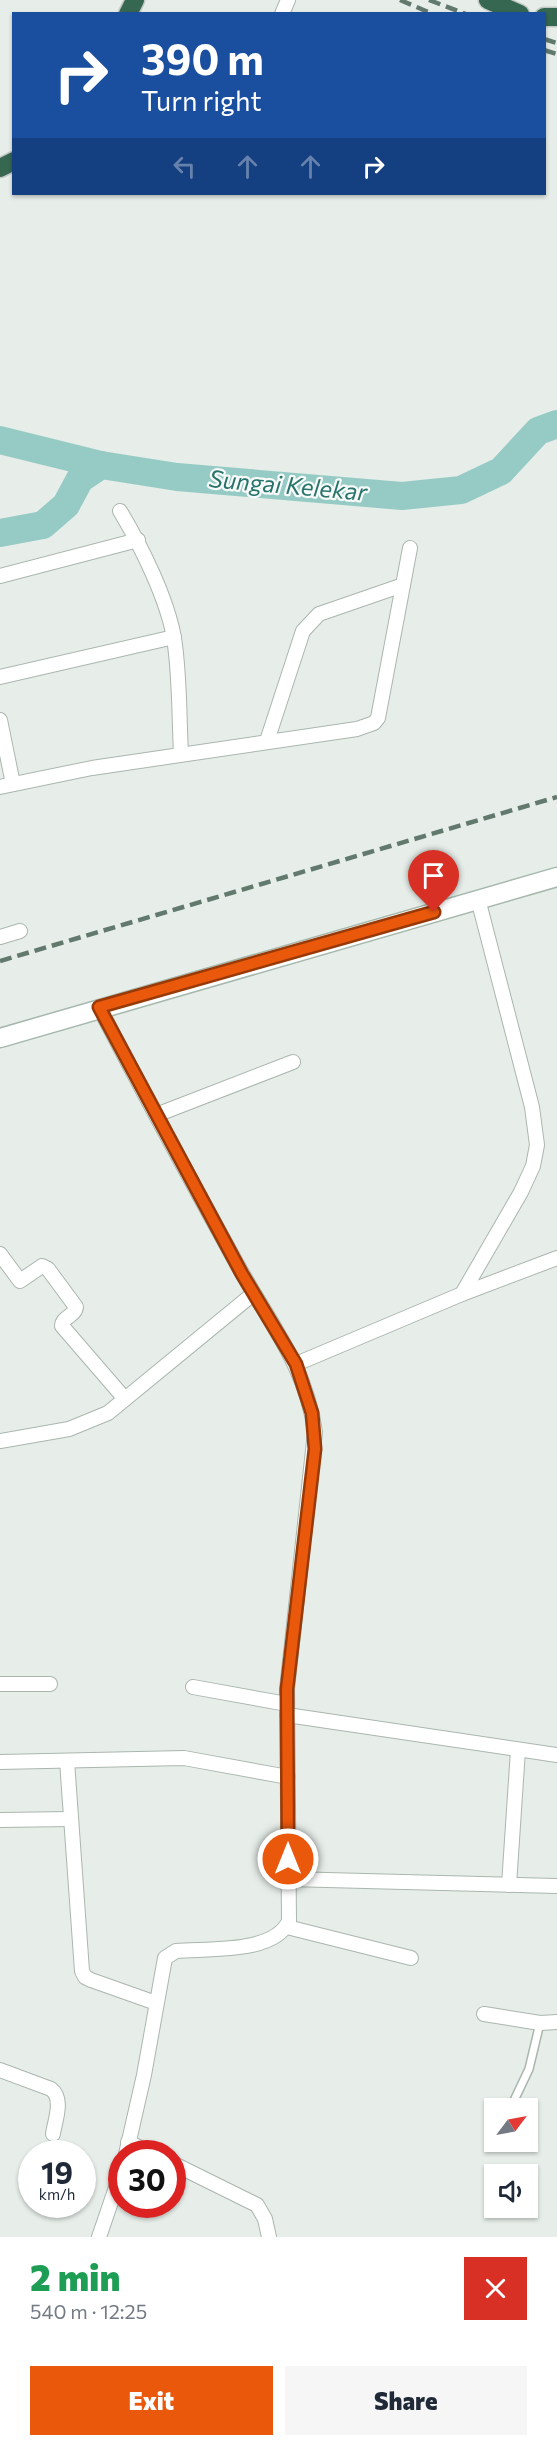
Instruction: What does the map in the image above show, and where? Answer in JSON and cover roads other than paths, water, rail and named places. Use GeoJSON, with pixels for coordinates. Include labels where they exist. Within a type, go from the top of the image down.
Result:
{"type":"FeatureCollection","features":[{"type":"Feature","properties":{"kind":"highway"},"geometry":{"type":"LineString","coordinates":[[488,0],[515,12]]}},
{"type":"Feature","properties":{"kind":"street"},"geometry":{"type":"LineString","coordinates":[[120,511],[138,540],[169,616],[174,637],[181,754]]}},
{"type":"Feature","properties":{"kind":"street"},"geometry":{"type":"LineString","coordinates":[[0,576],[138,540]]}},
{"type":"Feature","properties":{"kind":"street"},"geometry":{"type":"LineString","coordinates":[[0,720],[7,785],[181,754],[357,729],[374,723],[378,718],[410,548]]}},
{"type":"Feature","properties":{"kind":"street"},"geometry":{"type":"LineString","coordinates":[[267,741],[303,631],[308,623],[324,611],[403,585]]}},
{"type":"Feature","properties":{"kind":"street"},"geometry":{"type":"LineString","coordinates":[[0,678],[174,637]]}},
{"type":"Feature","properties":{"kind":"street"},"geometry":{"type":"LineString","coordinates":[[0,1038],[99,1007],[557,877]]}},
{"type":"Feature","properties":{"kind":"street"},"geometry":{"type":"LineString","coordinates":[[462,1294],[521,1192],[533,1166],[537,1144],[532,1107],[478,899]]}},
{"type":"Feature","properties":{"kind":"street"},"geometry":{"type":"LineString","coordinates":[[0,937],[20,931]]}},
{"type":"Feature","properties":{"kind":"street"},"geometry":{"type":"LineString","coordinates":[[99,1007],[253,1293],[296,1364],[312,1413],[315,1449],[287,1709],[289,1921],[281,1934],[257,1945],[176,1951],[169,1954],[164,1962],[144,2075],[129,2140]]}},
{"type":"Feature","properties":{"kind":"street"},"geometry":{"type":"LineString","coordinates":[[156,1115],[293,1062]]}},
{"type":"Feature","properties":{"kind":"street"},"geometry":{"type":"LineString","coordinates":[[0,1254],[20,1281],[42,1266],[48,1269],[76,1307],[75,1312],[62,1323],[62,1326],[125,1399]]}},
{"type":"Feature","properties":{"kind":"street"},"geometry":{"type":"LineString","coordinates":[[296,1364],[462,1294],[557,1258]]}},
{"type":"Feature","properties":{"kind":"street"},"geometry":{"type":"LineString","coordinates":[[0,1441],[69,1429],[108,1413],[253,1293]]}},
{"type":"Feature","properties":{"kind":"street"},"geometry":{"type":"LineString","coordinates":[[0,1684],[50,1684]]}},
{"type":"Feature","properties":{"kind":"street"},"geometry":{"type":"LineString","coordinates":[[193,1688],[287,1709],[557,1755]]}},
{"type":"Feature","properties":{"kind":"street"},"geometry":{"type":"LineString","coordinates":[[509,1885],[518,1750]]}},
{"type":"Feature","properties":{"kind":"street"},"geometry":{"type":"LineString","coordinates":[[0,1762],[184,1758],[288,1777]]}},
{"type":"Feature","properties":{"kind":"street"},"geometry":{"type":"LineString","coordinates":[[67,1761],[81,1964],[85,1977],[156,2003]]}},
{"type":"Feature","properties":{"kind":"street"},"geometry":{"type":"LineString","coordinates":[[0,1820],[71,1819]]}},
{"type":"Feature","properties":{"kind":"street"},"geometry":{"type":"LineString","coordinates":[[288,1879],[557,1886]]}},
{"type":"Feature","properties":{"kind":"street"},"geometry":{"type":"LineString","coordinates":[[287,1927],[411,1958]]}},
{"type":"Feature","properties":{"kind":"street"},"geometry":{"type":"LineString","coordinates":[[484,2014],[540,2023],[557,2022]]}},
{"type":"Feature","properties":{"kind":"street"},"geometry":{"type":"LineString","coordinates":[[0,2070],[51,2089],[56,2093],[58,2106],[53,2134]]}},
{"type":"Feature","properties":{"kind":"street"},"geometry":{"type":"LineString","coordinates":[[186,2170],[257,2205],[265,2219],[269,2237]]}},
{"type":"Feature","properties":{"kind":"street"},"geometry":{"type":"LineString","coordinates":[[99,2237],[108,2211]]}},
{"type":"Feature","properties":{"kind":"lane"},"geometry":{"type":"LineString","coordinates":[[516,2098],[530,2069],[540,2023]]}},
{"type":"Feature","properties":{"kind":"waterway","name":"Sungai Kelekar"},"geometry":{"type":"LineString","coordinates":[[0,440],[101,465],[177,477],[402,496],[461,490],[501,471],[538,431],[557,424]]}},
{"type":"Feature","properties":{"kind":"waterway"},"geometry":{"type":"LineString","coordinates":[[0,533],[43,525],[66,505],[80,479],[101,465]]}},
{"type":"Feature","properties":{"kind":"railway"},"geometry":{"type":"LineString","coordinates":[[400,0],[428,12]]}},
{"type":"Feature","properties":{"kind":"railway"},"geometry":{"type":"LineString","coordinates":[[429,0],[461,12]]}},
{"type":"Feature","properties":{"kind":"railway"},"geometry":{"type":"LineString","coordinates":[[546,40],[557,43]]}},
{"type":"Feature","properties":{"kind":"railway"},"geometry":{"type":"LineString","coordinates":[[546,51],[557,54]]}},
{"type":"Feature","properties":{"kind":"railway"},"geometry":{"type":"LineString","coordinates":[[0,961],[557,797]]}}]}
